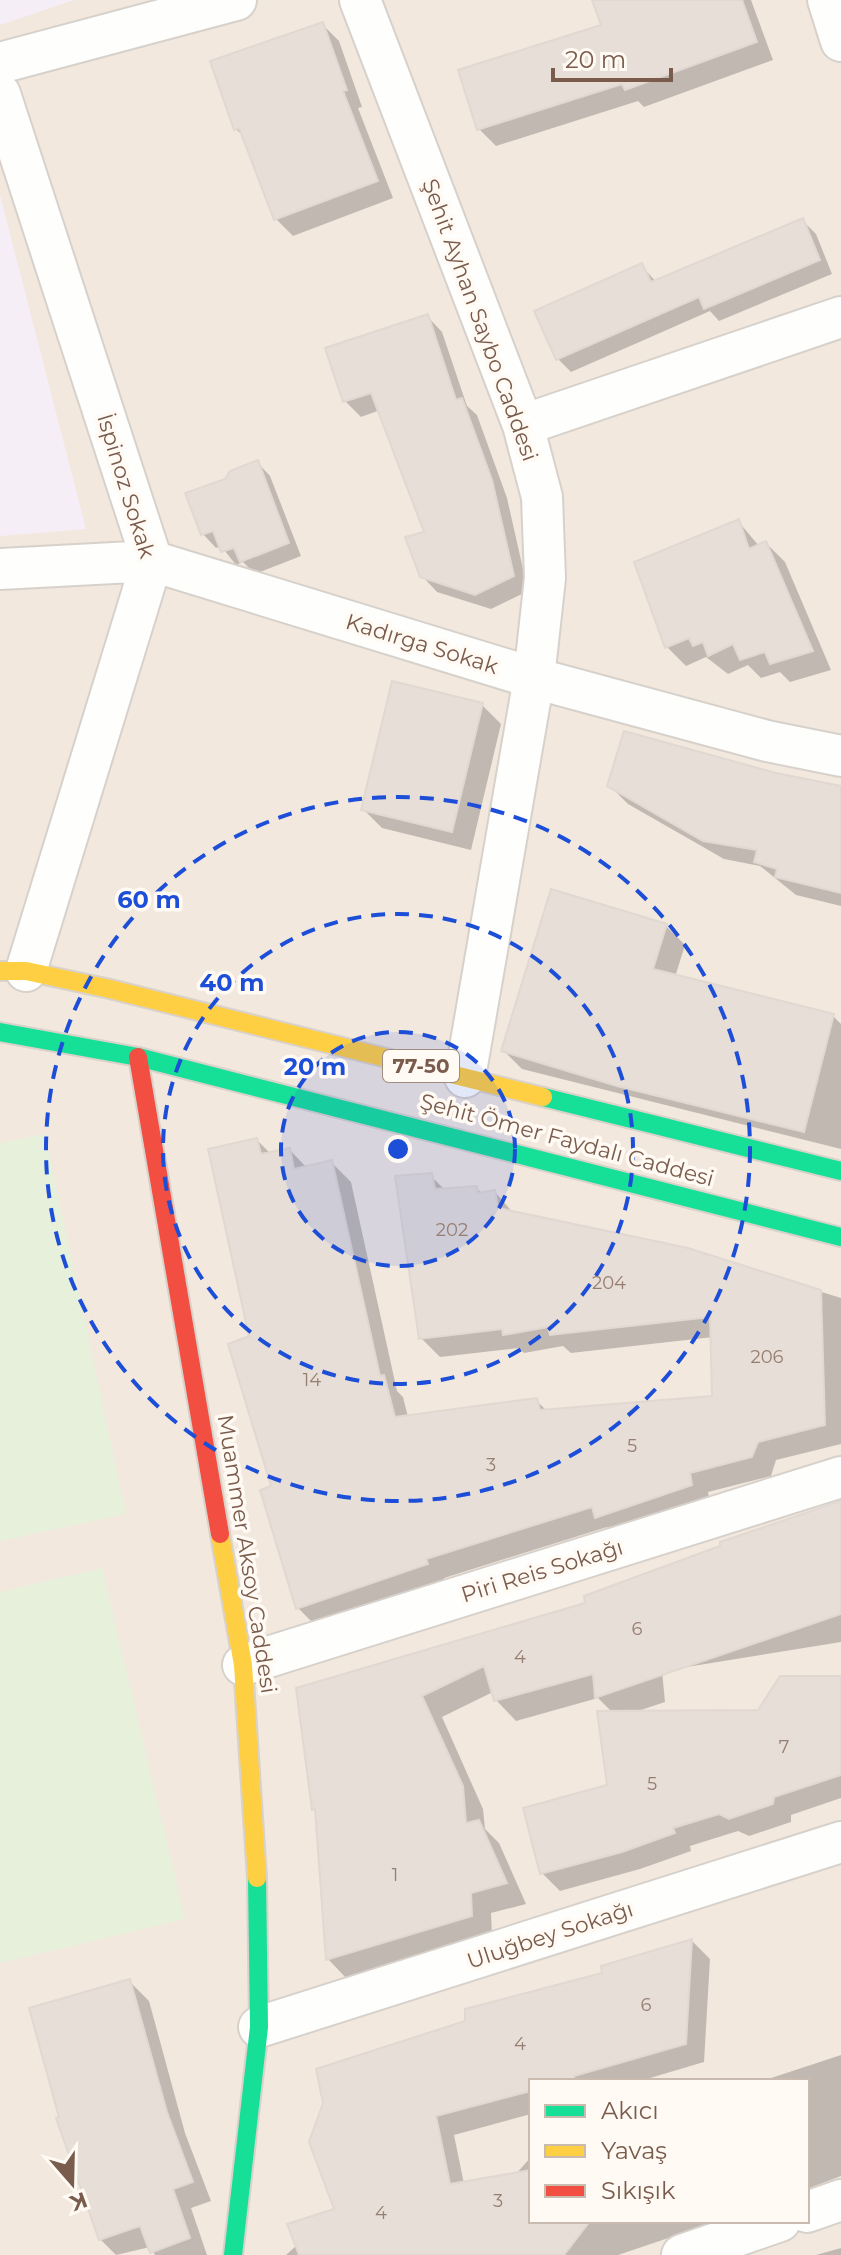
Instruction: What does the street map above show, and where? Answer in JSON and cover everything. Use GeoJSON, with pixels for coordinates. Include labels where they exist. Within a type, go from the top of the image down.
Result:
{"type":"FeatureCollection","features":[{"type":"Feature","properties":{"kind":"main road","name":"Şehit Ömer Faydalı Caddesi"},"geometry":{"type":"LineString","coordinates":[[13,971],[465,1077],[841,1171]]}},
{"type":"Feature","properties":{"kind":"main road","name":"Şehit Ömer Faydalı Caddesi"},"geometry":{"type":"LineString","coordinates":[[0,1032],[138,1057],[841,1237]]}},
{"type":"Feature","properties":{"kind":"main road","name":"Muammer Aksoy Caddesi"},"geometry":{"type":"LineString","coordinates":[[138,1057],[243,1665],[257,1858],[259,2027],[233,2255]]}},
{"type":"Feature","properties":{"kind":"street"},"geometry":{"type":"LineString","coordinates":[[0,63],[236,0]]}},
{"type":"Feature","properties":{"kind":"street","name":"Şehit Ayhan Saybo Caddesi"},"geometry":{"type":"LineString","coordinates":[[360,0],[523,425],[542,497],[545,578],[534,678],[465,1077]]}},
{"type":"Feature","properties":{"kind":"street"},"geometry":{"type":"LineString","coordinates":[[828,0],[841,41]]}},
{"type":"Feature","properties":{"kind":"street","name":"İspinoz Sokak"},"geometry":{"type":"LineString","coordinates":[[0,94],[152,561],[13,971]]}},
{"type":"Feature","properties":{"kind":"street"},"geometry":{"type":"LineString","coordinates":[[523,425],[841,317]]}},
{"type":"Feature","properties":{"kind":"street","name":"Kadırga Sokak"},"geometry":{"type":"LineString","coordinates":[[0,569],[152,561],[534,678],[767,741],[841,756]]}},
{"type":"Feature","properties":{"kind":"street","name":"Piri Reis Sokağı"},"geometry":{"type":"LineString","coordinates":[[243,1665],[841,1477]]}},
{"type":"Feature","properties":{"kind":"street","name":"Uluğbey Sokağı"},"geometry":{"type":"LineString","coordinates":[[259,2027],[841,1842]]}},
{"type":"Feature","properties":{"kind":"street"},"geometry":{"type":"LineString","coordinates":[[809,2211],[841,2200]]}},
{"type":"Feature","properties":{"kind":"street"},"geometry":{"type":"LineString","coordinates":[[682,2255],[774,2223]]}},
{"type":"Feature","properties":{"kind":"shaded area"},"geometry":{"type":"Polygon","coordinates":[[[0,0],[841,0],[841,2255],[0,2255],[0,0]]]}},
{"type":"Feature","properties":{"kind":"shaded area"},"geometry":{"type":"Polygon","coordinates":[[[0,0],[74,0],[0,25],[0,0]]]}},
{"type":"Feature","properties":{"kind":"shaded area"},"geometry":{"type":"Polygon","coordinates":[[[0,195],[86,529],[0,536],[0,195]]]}},
{"type":"Feature","properties":{"kind":"green space"},"geometry":{"type":"Polygon","coordinates":[[[45,1134],[126,1514],[0,1541],[0,1143],[45,1134]]]}},
{"type":"Feature","properties":{"kind":"green space"},"geometry":{"type":"Polygon","coordinates":[[[102,1568],[185,1919],[0,1963],[0,1592],[102,1568]]]}},
{"type":"Feature","properties":{"kind":"building"},"geometry":{"type":"Polygon","coordinates":[[[592,0],[742,0],[757,42],[625,90],[622,84],[477,130],[458,70],[601,25],[592,0]]]}},
{"type":"Feature","properties":{"kind":"building"},"geometry":{"type":"Polygon","coordinates":[[[323,22],[347,90],[343,91],[378,181],[274,220],[239,128],[234,130],[210,61],[323,22]]]}},
{"type":"Feature","properties":{"kind":"building"},"geometry":{"type":"Polygon","coordinates":[[[803,218],[820,260],[704,309],[699,297],[556,360],[534,311],[642,263],[651,282],[803,218]]]}},
{"type":"Feature","properties":{"kind":"building"},"geometry":{"type":"Polygon","coordinates":[[[428,314],[456,400],[462,398],[492,480],[514,576],[475,595],[420,577],[405,537],[424,532],[371,393],[343,402],[325,348],[428,314]]]}},
{"type":"Feature","properties":{"kind":"building"},"geometry":{"type":"Polygon","coordinates":[[[258,460],[289,543],[240,562],[234,548],[221,552],[213,531],[201,535],[185,493],[225,479],[230,471],[258,460]]]}},
{"type":"Feature","properties":{"kind":"building"},"geometry":{"type":"Polygon","coordinates":[[[739,519],[749,549],[766,541],[813,651],[770,664],[765,652],[740,660],[733,644],[708,656],[703,642],[693,646],[689,638],[665,648],[634,562],[739,519]]]}},
{"type":"Feature","properties":{"kind":"building"},"geometry":{"type":"Polygon","coordinates":[[[392,681],[483,703],[452,832],[361,810],[392,681]]]}},
{"type":"Feature","properties":{"kind":"building"},"geometry":{"type":"Polygon","coordinates":[[[624,731],[776,773],[841,786],[841,893],[775,877],[777,869],[754,862],[757,850],[703,841],[607,786],[624,731]]]}},
{"type":"Feature","properties":{"kind":"building"},"geometry":{"type":"Polygon","coordinates":[[[551,889],[667,924],[653,969],[834,1014],[804,1132],[617,1086],[501,1051],[551,889]]]}},
{"type":"Feature","properties":{"kind":"building"},"geometry":{"type":"Polygon","coordinates":[[[257,1138],[261,1154],[290,1148],[294,1169],[332,1160],[380,1376],[384,1375],[395,1417],[537,1398],[540,1410],[712,1396],[710,1317],[550,1335],[548,1327],[503,1335],[502,1329],[419,1339],[395,1176],[432,1173],[435,1189],[477,1186],[478,1193],[495,1190],[498,1208],[688,1248],[821,1290],[825,1425],[758,1442],[752,1457],[690,1473],[692,1485],[595,1518],[592,1507],[426,1559],[428,1564],[296,1609],[260,1490],[271,1486],[228,1344],[249,1336],[208,1149],[257,1138]]]}},
{"type":"Feature","properties":{"kind":"building"},"geometry":{"type":"Polygon","coordinates":[[[841,1501],[841,1614],[595,1698],[593,1674],[494,1701],[484,1666],[422,1696],[463,1786],[466,1823],[479,1820],[507,1883],[471,1893],[472,1916],[326,1960],[315,1809],[312,1810],[296,1688],[585,1603],[584,1596],[720,1546],[720,1542],[841,1501]]]}},
{"type":"Feature","properties":{"kind":"building"},"geometry":{"type":"Polygon","coordinates":[[[780,1676],[841,1676],[841,1775],[774,1797],[773,1804],[729,1819],[719,1814],[673,1828],[675,1833],[622,1852],[540,1874],[523,1808],[607,1785],[597,1711],[758,1710],[780,1676]]]}},
{"type":"Feature","properties":{"kind":"building"},"geometry":{"type":"Polygon","coordinates":[[[692,1939],[686,2044],[574,2076],[574,2079],[529,2079],[529,2092],[436,2116],[450,2184],[529,2170],[529,2223],[588,2223],[564,2255],[299,2255],[287,2224],[334,2209],[309,2142],[323,2103],[316,2069],[465,2021],[465,2009],[602,1973],[601,1966],[692,1939]]]}},
{"type":"Feature","properties":{"kind":"building"},"geometry":{"type":"Polygon","coordinates":[[[130,1979],[167,2112],[193,2182],[173,2189],[190,2238],[150,2253],[140,2226],[99,2240],[56,2118],[59,2117],[29,2008],[130,1979]]]}},
{"type":"Feature","properties":{"kind":"traffic: fast"},"geometry":{"type":"LineString","coordinates":[[0,1032],[138,1057],[841,1237]]}},
{"type":"Feature","properties":{"kind":"traffic: fast"},"geometry":{"type":"LineString","coordinates":[[543,1097],[841,1171]]}},
{"type":"Feature","properties":{"kind":"traffic: fast"},"geometry":{"type":"LineString","coordinates":[[233,2255],[259,2027],[257,1878]]}},
{"type":"Feature","properties":{"kind":"traffic: slow"},"geometry":{"type":"LineString","coordinates":[[0,971],[26,971],[110,989],[543,1097]]}},
{"type":"Feature","properties":{"kind":"traffic: slow"},"geometry":{"type":"LineString","coordinates":[[220,1534],[243,1665],[257,1878]]}},
{"type":"Feature","properties":{"kind":"traffic: jam"},"geometry":{"type":"LineString","coordinates":[[138,1057],[220,1534]]}}]}
